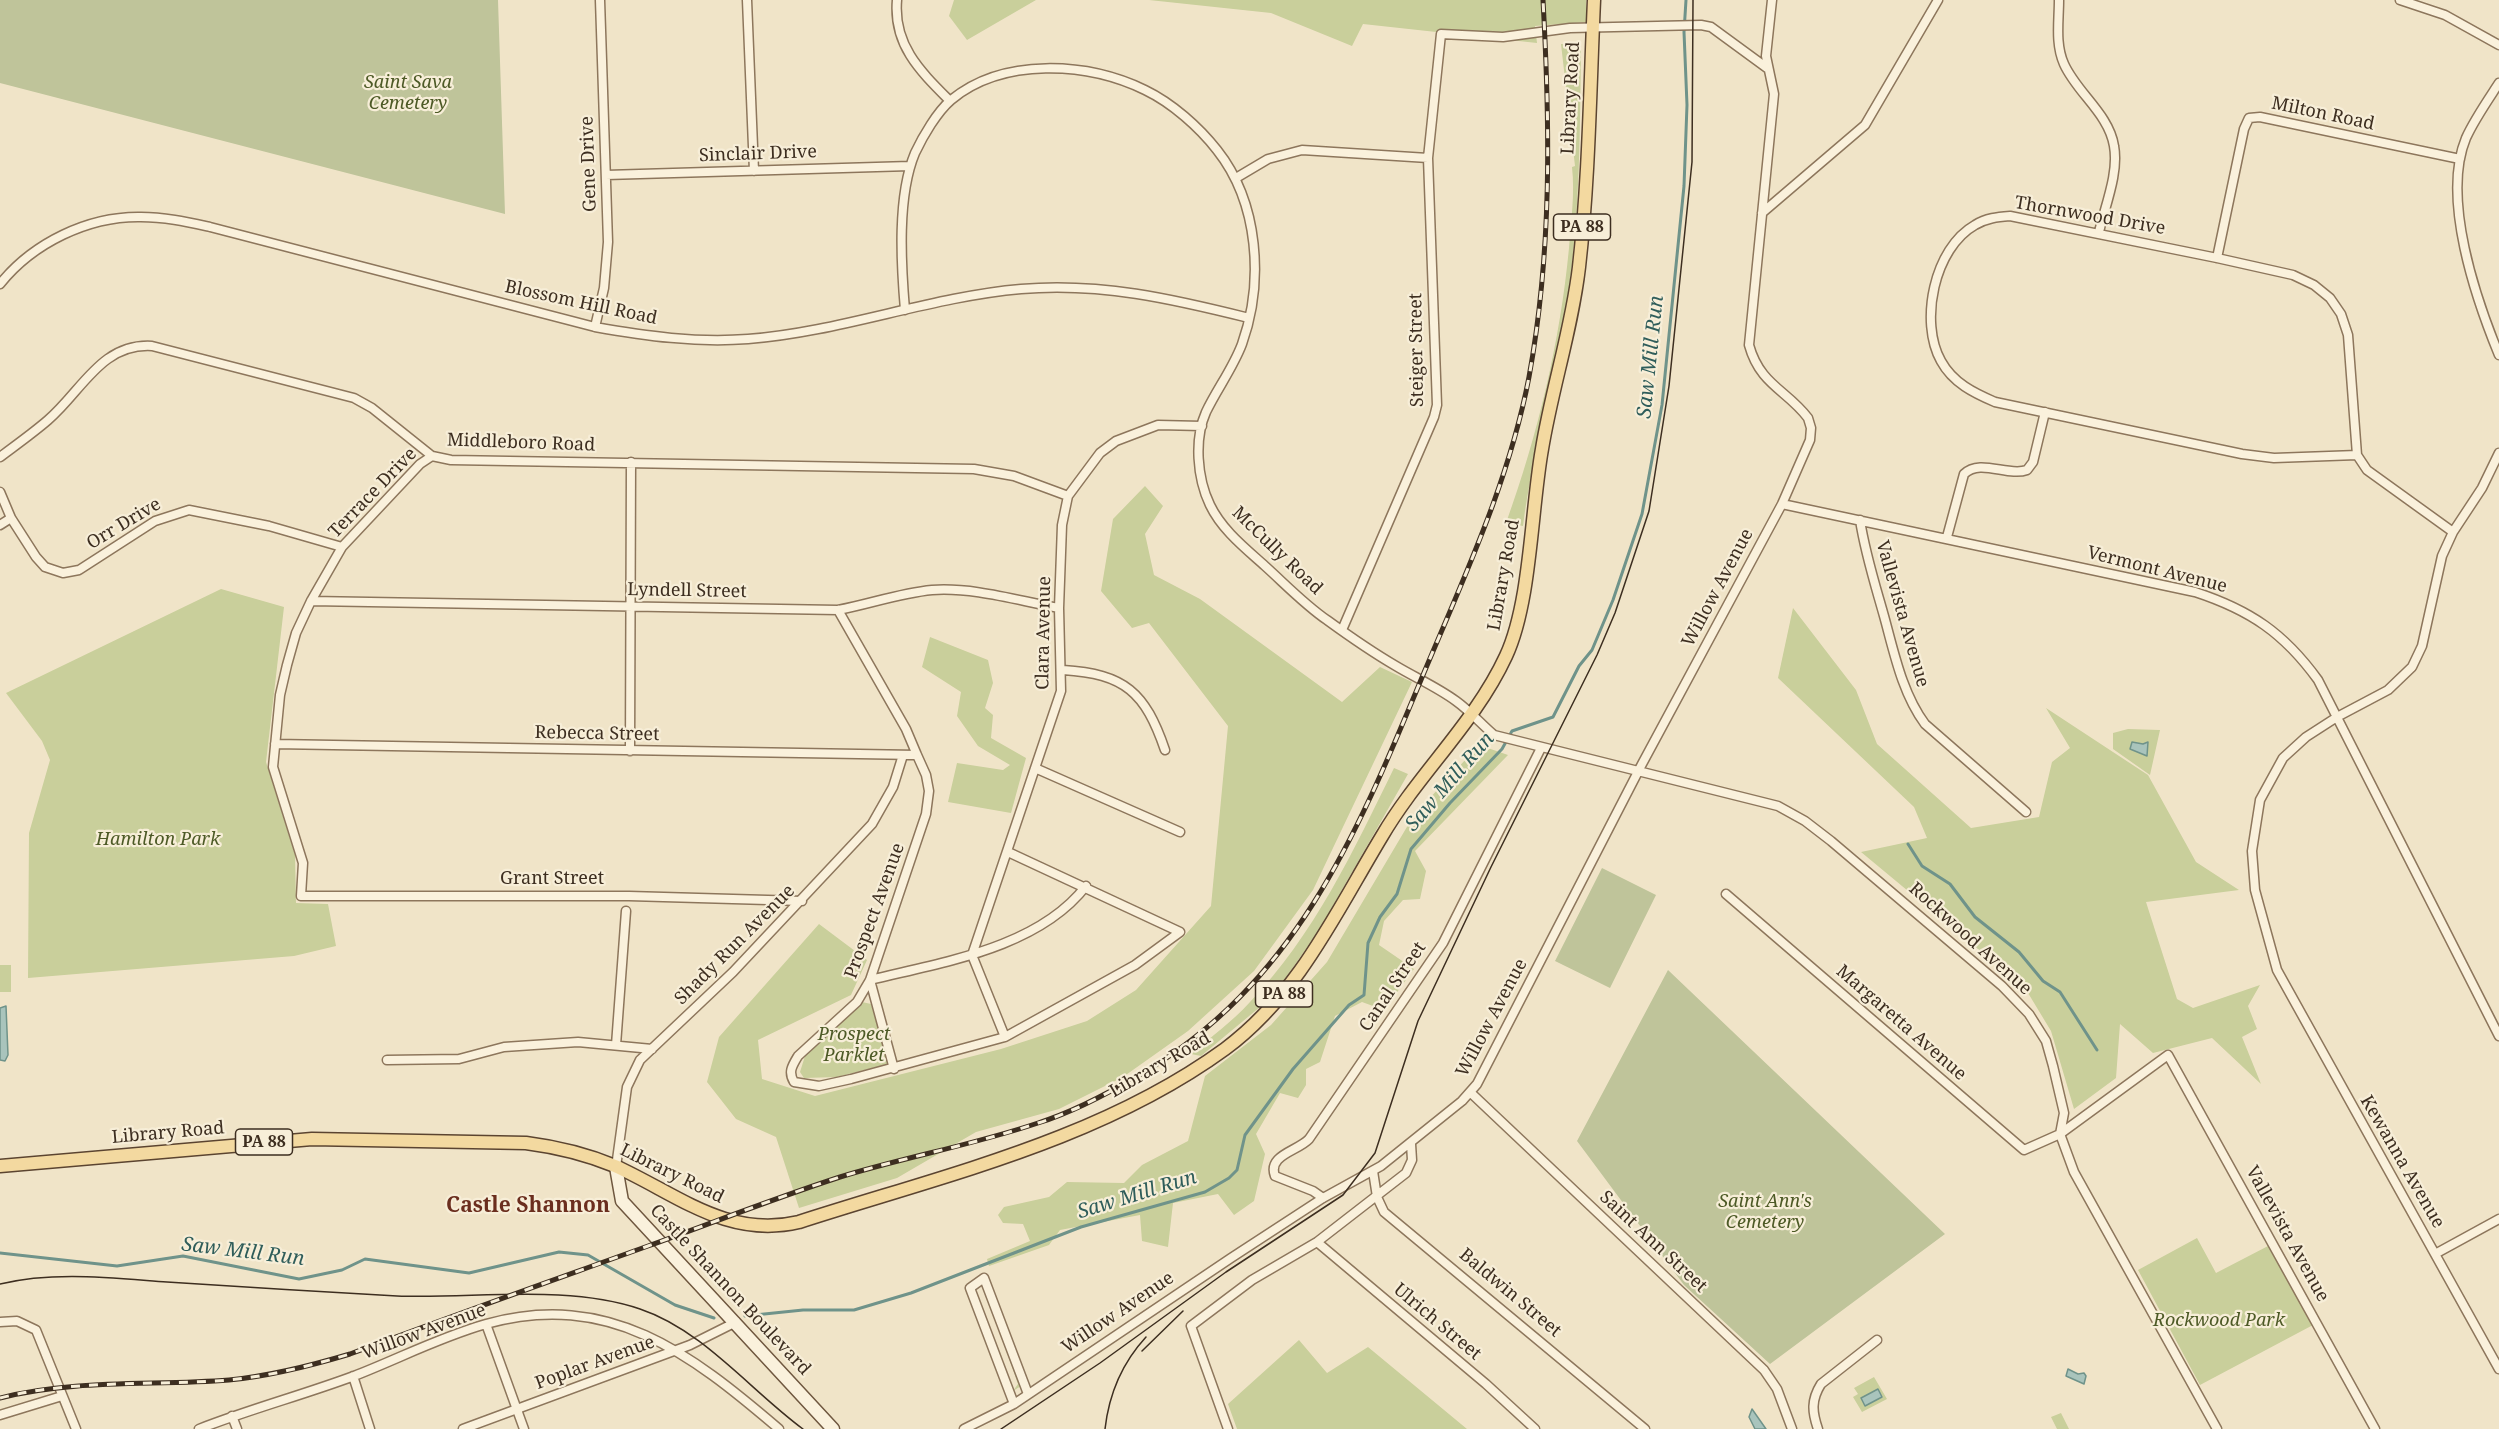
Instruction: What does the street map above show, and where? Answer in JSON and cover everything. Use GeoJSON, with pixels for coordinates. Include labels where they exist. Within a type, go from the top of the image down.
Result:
{"type":"FeatureCollection","features":[{"type":"Feature","properties":{"kind":"main road","name":"Library Road"},"geometry":{"type":"LineString","coordinates":[[0,1166],[247,1143],[354,1138],[526,1143],[558,1148],[616,1167],[699,1210],[728,1221],[742,1225],[775,1226],[800,1222],[1042,1144],[1121,1109],[1212,1057],[1275,1005],[1317,948],[1385,830],[1409,794],[1472,715],[1507,652],[1517,618],[1542,450],[1571,314],[1584,212],[1593,0]]}},
{"type":"Feature","properties":{"kind":"street","name":"Gene Drive"},"geometry":{"type":"LineString","coordinates":[[595,327],[607,264],[600,0]]}},
{"type":"Feature","properties":{"kind":"street"},"geometry":{"type":"LineString","coordinates":[[747,0],[754,171]]}},
{"type":"Feature","properties":{"kind":"street"},"geometry":{"type":"LineString","coordinates":[[897,0],[900,40],[910,59],[950,101]]}},
{"type":"Feature","properties":{"kind":"street","name":"Willow Avenue"},"geometry":{"type":"LineString","coordinates":[[964,1429],[1014,1404],[1323,1198],[1373,1171],[1471,1094],[1638,772],[1782,504],[1810,440],[1811,428],[1804,413],[1762,374],[1753,362],[1749,345],[1774,94],[1767,68],[1767,40],[1772,0]]}},
{"type":"Feature","properties":{"kind":"street"},"geometry":{"type":"LineString","coordinates":[[1762,213],[1865,125],[1938,0]]}},
{"type":"Feature","properties":{"kind":"street"},"geometry":{"type":"LineString","coordinates":[[2059,0],[2058,48],[2065,66],[2104,122],[2112,137],[2115,150],[2114,166],[2099,232]]}},
{"type":"Feature","properties":{"kind":"street"},"geometry":{"type":"LineString","coordinates":[[2400,0],[2445,15],[2499,45]]}},
{"type":"Feature","properties":{"kind":"street"},"geometry":{"type":"LineString","coordinates":[[1592,29],[1683,25],[1711,27],[1767,68]]}},
{"type":"Feature","properties":{"kind":"street","name":"Steiger Street"},"geometry":{"type":"LineString","coordinates":[[1342,630],[1434,417],[1437,405],[1428,158],[1441,34],[1503,37],[1570,28],[1592,29]]}},
{"type":"Feature","properties":{"kind":"street","name":"McCully Road"},"geometry":{"type":"LineString","coordinates":[[905,310],[904,208],[910,166],[916,150],[950,101],[999,76],[1021,70],[1080,70],[1115,78],[1146,90],[1195,126],[1217,150],[1236,178],[1244,199],[1254,251],[1254,281],[1249,318],[1235,360],[1202,426],[1199,452],[1201,478],[1210,504],[1223,526],[1323,618],[1395,665],[1430,683],[1472,715]]}},
{"type":"Feature","properties":{"kind":"street"},"geometry":{"type":"LineString","coordinates":[[2499,83],[2466,138],[2460,159],[2458,182],[2462,234],[2469,274],[2499,356]]}},
{"type":"Feature","properties":{"kind":"street","name":"Milton Road"},"geometry":{"type":"LineString","coordinates":[[2217,258],[2244,129],[2249,118],[2260,117],[2460,159]]}},
{"type":"Feature","properties":{"kind":"street"},"geometry":{"type":"LineString","coordinates":[[1236,178],[1268,159],[1302,150],[1428,158]]}},
{"type":"Feature","properties":{"kind":"street","name":"Sinclair Drive"},"geometry":{"type":"LineString","coordinates":[[606,175],[910,166]]}},
{"type":"Feature","properties":{"kind":"street","name":"Thornwood Drive"},"geometry":{"type":"LineString","coordinates":[[2010,216],[2099,232],[2217,258],[2293,275],[2314,285],[2330,298],[2341,314],[2348,335],[2357,455],[2274,458],[2242,454],[1995,402],[1973,393],[1954,378],[1941,362],[1932,332],[1931,315],[1941,268],[1948,251],[1960,236],[1975,225],[1992,218],[2010,216]]}},
{"type":"Feature","properties":{"kind":"street","name":"Blossom Hill Road"},"geometry":{"type":"LineString","coordinates":[[0,284],[22,260],[75,230],[111,219],[150,217],[210,227],[595,327],[688,340],[748,339],[802,331],[984,294],[1065,287],[1151,296],[1249,318]]}},
{"type":"Feature","properties":{"kind":"street","name":"Middleboro Road"},"geometry":{"type":"LineString","coordinates":[[0,457],[49,420],[115,352],[138,345],[152,346],[354,398],[372,408],[432,456],[451,460],[974,469],[1014,476],[1068,496]]}},
{"type":"Feature","properties":{"kind":"street"},"geometry":{"type":"LineString","coordinates":[[1947,537],[1964,474],[1976,468],[2019,472],[2027,470],[2033,462],[2045,412]]}},
{"type":"Feature","properties":{"kind":"street","name":"Clara Avenue"},"geometry":{"type":"LineString","coordinates":[[972,955],[1058,705],[1062,670],[1059,608],[1062,525],[1068,496],[1100,453],[1116,441],[1158,425],[1202,426]]}},
{"type":"Feature","properties":{"kind":"street","name":"Kewanna Avenue"},"geometry":{"type":"LineString","coordinates":[[2499,453],[2482,488],[2453,532],[2437,572],[2422,646],[2412,667],[2388,690],[2337,717],[2306,737],[2283,758],[2269,779],[2260,800],[2254,824],[2252,873],[2277,970],[2499,1369]]}},
{"type":"Feature","properties":{"kind":"street"},"geometry":{"type":"LineString","coordinates":[[2357,455],[2367,470],[2453,532]]}},
{"type":"Feature","properties":{"kind":"street","name":"Terrace Drive"},"geometry":{"type":"LineString","coordinates":[[301,896],[303,863],[273,767],[280,695],[286,665],[296,633],[311,601],[342,547],[420,464],[432,456]]}},
{"type":"Feature","properties":{"kind":"street"},"geometry":{"type":"LineString","coordinates":[[630,751],[632,462]]}},
{"type":"Feature","properties":{"kind":"street","name":"Orr Drive"},"geometry":{"type":"LineString","coordinates":[[0,492],[27,546],[45,567],[63,573],[79,570],[155,521],[189,510],[269,526],[342,547]]}},
{"type":"Feature","properties":{"kind":"street","name":"Vermont Avenue"},"geometry":{"type":"LineString","coordinates":[[1782,504],[1947,537],[2195,592],[2247,612],[2297,651],[2318,680],[2499,1036]]}},
{"type":"Feature","properties":{"kind":"street"},"geometry":{"type":"LineString","coordinates":[[0,525],[11,518]]}},
{"type":"Feature","properties":{"kind":"street","name":"Vallevista Avenue"},"geometry":{"type":"LineString","coordinates":[[1860,520],[1863,543],[1892,645],[1914,709],[1925,724],[2026,812]]}},
{"type":"Feature","properties":{"kind":"street","name":"Lyndell Street"},"geometry":{"type":"LineString","coordinates":[[311,601],[838,610],[912,592],[936,590],[960,591],[1059,608]]}},
{"type":"Feature","properties":{"kind":"street","name":"Prospect Avenue"},"geometry":{"type":"LineString","coordinates":[[838,610],[906,729],[927,783],[926,814],[870,980],[856,1002],[798,1056],[791,1066],[791,1076],[795,1082],[802,1086],[819,1086],[894,1069],[1005,1036],[1135,965],[1180,932],[1086,886]]}},
{"type":"Feature","properties":{"kind":"street"},"geometry":{"type":"LineString","coordinates":[[1062,670],[1106,675],[1124,685],[1148,710],[1165,750]]}},
{"type":"Feature","properties":{"kind":"street","name":"Rockwood Avenue"},"geometry":{"type":"LineString","coordinates":[[1472,715],[1494,735],[1778,806],[1805,821],[1893,892],[2002,986],[2029,1014],[2046,1041],[2064,1113],[2060,1134],[2074,1172],[2217,1429]]}},
{"type":"Feature","properties":{"kind":"street","name":"Rebecca Street"},"geometry":{"type":"LineString","coordinates":[[275,744],[917,755]]}},
{"type":"Feature","properties":{"kind":"street","name":"Canal Street"},"geometry":{"type":"LineString","coordinates":[[1323,1198],[1313,1191],[1275,1176],[1275,1163],[1278,1158],[1309,1139],[1443,943],[1541,748]]}},
{"type":"Feature","properties":{"kind":"street","name":"Shady Run Avenue"},"geometry":{"type":"LineString","coordinates":[[616,1167],[627,1087],[640,1060],[733,972],[872,824],[893,787],[903,755]]}},
{"type":"Feature","properties":{"kind":"street"},"geometry":{"type":"LineString","coordinates":[[1035,768],[1180,832]]}},
{"type":"Feature","properties":{"kind":"street"},"geometry":{"type":"LineString","coordinates":[[894,1069],[870,980],[996,948],[1072,905],[1086,886],[1008,852]]}},
{"type":"Feature","properties":{"kind":"street","name":"Margaretta Avenue"},"geometry":{"type":"LineString","coordinates":[[1726,894],[2024,1150],[2060,1134]]}},
{"type":"Feature","properties":{"kind":"street","name":"Grant Street"},"geometry":{"type":"LineString","coordinates":[[301,896],[629,896],[802,901]]}},
{"type":"Feature","properties":{"kind":"street"},"geometry":{"type":"LineString","coordinates":[[616,1045],[626,911]]}},
{"type":"Feature","properties":{"kind":"street"},"geometry":{"type":"LineString","coordinates":[[972,955],[1005,1036]]}},
{"type":"Feature","properties":{"kind":"street"},"geometry":{"type":"LineString","coordinates":[[387,1060],[459,1059],[504,1047],[529,1044],[578,1042],[652,1049]]}},
{"type":"Feature","properties":{"kind":"street","name":"Vallevista Avenue"},"geometry":{"type":"LineString","coordinates":[[2060,1134],[2168,1055],[2375,1429]]}},
{"type":"Feature","properties":{"kind":"street","name":"Saint Ann Street"},"geometry":{"type":"LineString","coordinates":[[1471,1094],[1764,1370],[1777,1389],[1792,1429]]}},
{"type":"Feature","properties":{"kind":"street"},"geometry":{"type":"LineString","coordinates":[[1228,1429],[1191,1326],[1252,1280],[1317,1242],[1406,1173],[1412,1160],[1410,1144]]}},
{"type":"Feature","properties":{"kind":"street","name":"Castle Shannon Boulevard"},"geometry":{"type":"LineString","coordinates":[[616,1167],[622,1201],[833,1429]]}},
{"type":"Feature","properties":{"kind":"street","name":"Baldwin Street"},"geometry":{"type":"LineString","coordinates":[[1373,1171],[1377,1197],[1384,1212],[1645,1429]]}},
{"type":"Feature","properties":{"kind":"street"},"geometry":{"type":"LineString","coordinates":[[2435,1254],[2499,1219]]}},
{"type":"Feature","properties":{"kind":"street","name":"Ulrich Street"},"geometry":{"type":"LineString","coordinates":[[1317,1242],[1486,1384],[1535,1429]]}},
{"type":"Feature","properties":{"kind":"street"},"geometry":{"type":"LineString","coordinates":[[1014,1404],[970,1288],[984,1278],[1028,1394]]}},
{"type":"Feature","properties":{"kind":"street","name":"Willow Avenue"},"geometry":{"type":"LineString","coordinates":[[199,1429],[353,1376],[486,1324],[531,1315],[570,1314],[597,1318],[641,1331],[677,1350],[703,1367],[779,1429]]}},
{"type":"Feature","properties":{"kind":"street"},"geometry":{"type":"LineString","coordinates":[[2,1321],[17,1321],[36,1330],[76,1429]]}},
{"type":"Feature","properties":{"kind":"street","name":"Poplar Avenue"},"geometry":{"type":"LineString","coordinates":[[463,1429],[677,1350],[736,1322]]}},
{"type":"Feature","properties":{"kind":"street"},"geometry":{"type":"LineString","coordinates":[[486,1324],[524,1429]]}},
{"type":"Feature","properties":{"kind":"street"},"geometry":{"type":"LineString","coordinates":[[1818,1429],[1812,1410],[1821,1384],[1878,1340]]}},
{"type":"Feature","properties":{"kind":"street"},"geometry":{"type":"LineString","coordinates":[[353,1376],[370,1429]]}},
{"type":"Feature","properties":{"kind":"street"},"geometry":{"type":"LineString","coordinates":[[0,1415],[62,1396]]}},
{"type":"Feature","properties":{"kind":"street"},"geometry":{"type":"LineString","coordinates":[[232,1416],[237,1429]]}},
{"type":"Feature","properties":{"kind":"green space","name":"Saint Sava Cemetery"},"geometry":{"type":"Polygon","coordinates":[[[0,0],[498,0],[505,214],[0,83],[0,0]]]}},
{"type":"Feature","properties":{"kind":"green space"},"geometry":{"type":"Polygon","coordinates":[[[954,0],[1036,0],[967,40],[949,16],[954,0]]]}},
{"type":"Feature","properties":{"kind":"green space"},"geometry":{"type":"Polygon","coordinates":[[[1149,0],[1586,0],[1586,22],[1535,26],[1537,43],[1363,24],[1352,46],[1271,13],[1149,0]]]}},
{"type":"Feature","properties":{"kind":"green space"},"geometry":{"type":"Polygon","coordinates":[[[1561,44],[1581,46],[1579,172],[1575,234],[1563,326],[1523,526],[1506,523],[1538,422],[1554,353],[1572,218],[1572,167],[1575,166],[1561,44]]]}},
{"type":"Feature","properties":{"kind":"green space"},"geometry":{"type":"Polygon","coordinates":[[[1145,486],[1163,506],[1145,534],[1154,575],[1200,599],[1342,702],[1380,667],[1412,682],[1313,890],[1254,971],[1188,1031],[1123,1077],[1059,1109],[976,1132],[897,1178],[799,1208],[776,1137],[736,1119],[707,1082],[719,1037],[819,924],[867,960],[851,995],[758,1040],[762,1079],[815,1096],[1001,1049],[1087,1021],[1136,990],[1211,906],[1228,726],[1149,623],[1132,628],[1101,591],[1113,519],[1145,486]]]}},
{"type":"Feature","properties":{"kind":"green space","name":"Hamilton Park"},"geometry":{"type":"Polygon","coordinates":[[[221,589],[284,607],[266,762],[295,855],[296,903],[328,904],[336,946],[294,956],[28,978],[29,833],[50,760],[42,741],[6,693],[221,589]]]}},
{"type":"Feature","properties":{"kind":"green space"},"geometry":{"type":"Polygon","coordinates":[[[1793,608],[1856,690],[1877,744],[1971,828],[2039,817],[2052,762],[2070,748],[2046,708],[2148,775],[2196,862],[2239,890],[2146,902],[2177,999],[2193,1008],[2260,985],[2248,1006],[2257,1029],[2242,1037],[2261,1084],[2212,1038],[2153,1053],[2120,1024],[2116,1078],[2074,1109],[2051,1031],[2025,988],[1861,852],[1927,838],[1914,807],[1778,678],[1793,608]]]}},
{"type":"Feature","properties":{"kind":"green space"},"geometry":{"type":"Polygon","coordinates":[[[930,637],[988,660],[993,683],[985,708],[993,715],[991,738],[1026,758],[1011,813],[948,802],[957,763],[1003,770],[1010,765],[978,746],[957,716],[961,692],[922,667],[930,637]]]}},
{"type":"Feature","properties":{"kind":"green space"},"geometry":{"type":"Polygon","coordinates":[[[2128,729],[2160,730],[2150,775],[2113,749],[2113,733],[2128,729]]]}},
{"type":"Feature","properties":{"kind":"green space"},"geometry":{"type":"Polygon","coordinates":[[[1479,745],[1508,755],[1415,851],[1426,871],[1420,899],[1403,900],[1384,921],[1379,945],[1414,969],[1384,1010],[1362,1002],[1335,1016],[1320,1062],[1306,1069],[1306,1085],[1298,1098],[1280,1093],[1256,1134],[1265,1154],[1254,1201],[1234,1215],[1218,1194],[1173,1203],[1168,1247],[1142,1241],[1140,1215],[1060,1230],[1049,1245],[989,1266],[987,1259],[1030,1241],[1023,1224],[1003,1223],[998,1215],[1004,1207],[1049,1197],[1067,1182],[1124,1183],[1142,1165],[1188,1141],[1205,1076],[1271,1025],[1327,962],[1414,815],[1479,745]]]}},
{"type":"Feature","properties":{"kind":"green space"},"geometry":{"type":"Polygon","coordinates":[[[1394,768],[1408,774],[1318,932],[1272,997],[1201,1056],[1191,1054],[1243,1009],[1294,949],[1331,891],[1394,768]]]}},
{"type":"Feature","properties":{"kind":"green space"},"geometry":{"type":"Polygon","coordinates":[[[1602,868],[1656,895],[1610,988],[1555,961],[1602,868]]]}},
{"type":"Feature","properties":{"kind":"green space"},"geometry":{"type":"Polygon","coordinates":[[[0,965],[11,965],[11,992],[0,992],[0,965]]]}},
{"type":"Feature","properties":{"kind":"green space","name":"Saint Ann's Cemetery"},"geometry":{"type":"Polygon","coordinates":[[[1668,970],[1945,1234],[1770,1364],[1684,1285],[1577,1141],[1668,970]]]}},
{"type":"Feature","properties":{"kind":"green space","name":"Prospect Parklet"},"geometry":{"type":"Polygon","coordinates":[[[862,1002],[871,1004],[888,1064],[837,1077],[804,1078],[800,1072],[805,1056],[862,1002]]]}},
{"type":"Feature","properties":{"kind":"green space","name":"Rockwood Park"},"geometry":{"type":"Polygon","coordinates":[[[2197,1238],[2216,1273],[2270,1245],[2313,1325],[2200,1385],[2138,1270],[2197,1238]]]}},
{"type":"Feature","properties":{"kind":"green space"},"geometry":{"type":"Polygon","coordinates":[[[983,1284],[1021,1386],[1013,1391],[1018,1384],[983,1284]]]}},
{"type":"Feature","properties":{"kind":"green space"},"geometry":{"type":"Polygon","coordinates":[[[1299,1340],[1327,1373],[1368,1347],[1467,1429],[1237,1429],[1228,1404],[1299,1340]]]}},
{"type":"Feature","properties":{"kind":"green space"},"geometry":{"type":"Polygon","coordinates":[[[1874,1377],[1887,1399],[1862,1412],[1853,1397],[1858,1394],[1854,1388],[1874,1377]]]}},
{"type":"Feature","properties":{"kind":"green space"},"geometry":{"type":"Polygon","coordinates":[[[2061,1413],[2069,1429],[2057,1429],[2051,1417],[2061,1413]]]}},
{"type":"Feature","properties":{"kind":"water"},"geometry":{"type":"Polygon","coordinates":[[[2132,742],[2143,744],[2148,742],[2147,756],[2130,749],[2132,742]]]}},
{"type":"Feature","properties":{"kind":"water"},"geometry":{"type":"Polygon","coordinates":[[[6,1006],[8,1055],[5,1061],[0,1060],[0,1008],[6,1006]]]}},
{"type":"Feature","properties":{"kind":"water"},"geometry":{"type":"Polygon","coordinates":[[[2068,1369],[2078,1374],[2084,1373],[2086,1376],[2084,1384],[2066,1376],[2068,1369]]]}},
{"type":"Feature","properties":{"kind":"water"},"geometry":{"type":"Polygon","coordinates":[[[1878,1389],[1882,1397],[1865,1406],[1861,1398],[1878,1389]]]}},
{"type":"Feature","properties":{"kind":"water"},"geometry":{"type":"Polygon","coordinates":[[[1752,1409],[1766,1429],[1755,1429],[1749,1417],[1752,1409]]]}},
{"type":"Feature","properties":{"kind":"waterway","name":"Saw Mill Run"},"geometry":{"type":"LineString","coordinates":[[745,1316],[803,1310],[854,1310],[911,1293],[1081,1227],[1205,1192],[1229,1178],[1237,1170],[1245,1135],[1293,1069],[1349,1005],[1364,995],[1368,943],[1380,917],[1397,894],[1411,849],[1450,803],[1502,749],[1512,731],[1553,717],[1579,666],[1592,650],[1613,600],[1642,514],[1662,405],[1684,186],[1687,105],[1684,32],[1686,0]]}},
{"type":"Feature","properties":{"kind":"waterway"},"geometry":{"type":"LineString","coordinates":[[1908,844],[1922,866],[1950,884],[1975,917],[2019,952],[2043,981],[2060,992],[2097,1050]]}},
{"type":"Feature","properties":{"kind":"waterway","name":"Saw Mill Run"},"geometry":{"type":"LineString","coordinates":[[0,1253],[117,1266],[183,1256],[299,1279],[342,1270],[365,1259],[469,1273],[559,1252],[588,1255],[675,1305],[714,1318]]}},
{"type":"Feature","properties":{"kind":"tram line"},"geometry":{"type":"LineString","coordinates":[[1001,1429],[1100,1363],[1226,1272],[1343,1195],[1375,1153],[1418,1021],[1491,867],[1597,655],[1615,613],[1649,511],[1669,386],[1692,162],[1693,0]]}},
{"type":"Feature","properties":{"kind":"tram line"},"geometry":{"type":"LineString","coordinates":[[0,1284],[41,1278],[104,1277],[397,1296],[520,1294],[612,1301],[640,1309],[685,1331],[803,1429]]}},
{"type":"Feature","properties":{"kind":"tram line"},"geometry":{"type":"LineString","coordinates":[[1142,1351],[1183,1311]]}},
{"type":"Feature","properties":{"kind":"tram line"},"geometry":{"type":"LineString","coordinates":[[1105,1429],[1113,1391],[1130,1357],[1146,1337]]}},
{"type":"Feature","properties":{"kind":"railway"},"geometry":{"type":"LineString","coordinates":[[0,1398],[57,1388],[229,1380],[290,1370],[350,1354],[816,1185],[1051,1119],[1102,1096],[1139,1075],[1194,1038],[1240,996],[1280,950],[1315,900],[1346,847],[1373,792],[1454,602],[1484,529],[1510,454],[1529,377],[1542,283],[1548,142],[1543,0]]}},
{"type":"Feature","properties":{"kind":"district","name":"Castle Shannon"},"geometry":{"type":"Point","coordinates":[528,1206]}}]}
